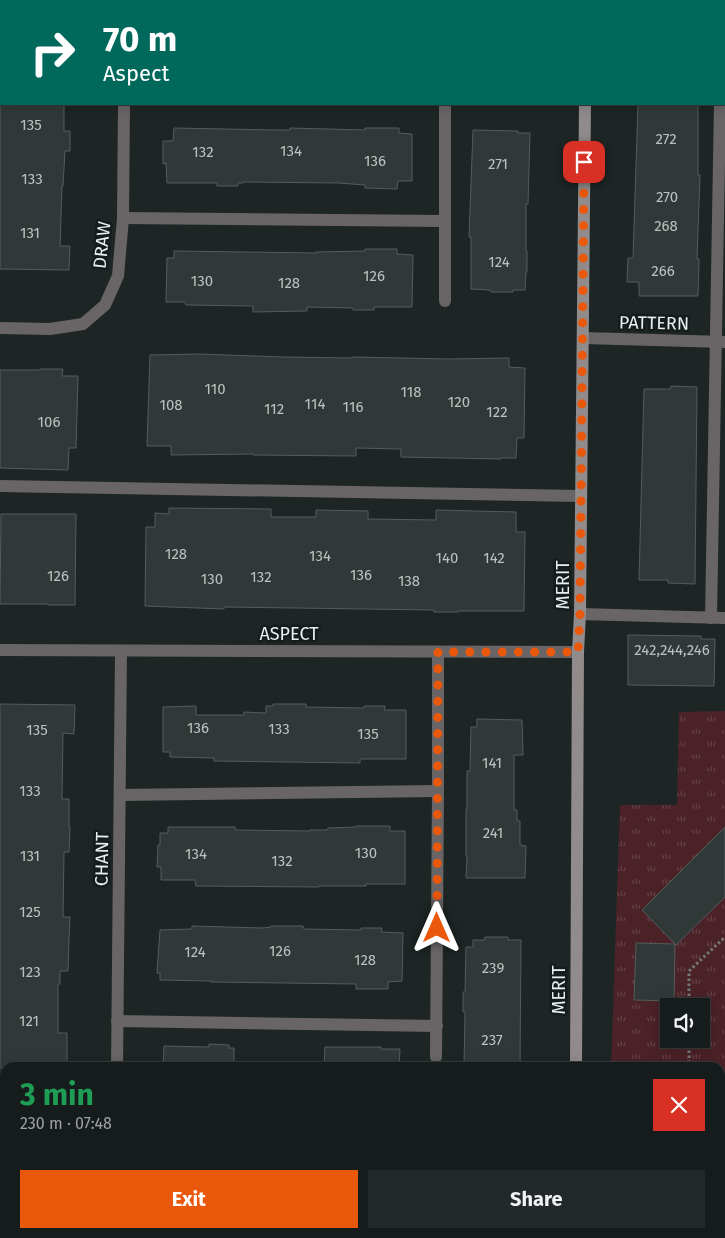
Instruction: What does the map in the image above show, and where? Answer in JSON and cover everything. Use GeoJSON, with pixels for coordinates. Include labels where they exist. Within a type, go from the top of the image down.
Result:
{"type":"FeatureCollection","features":[{"type":"Feature","properties":{"kind":"street","name":"DRAW"},"geometry":{"type":"LineString","coordinates":[[0,328],[50,330],[83,324],[105,305],[118,276],[123,218],[124,105]]}},
{"type":"Feature","properties":{"kind":"street"},"geometry":{"type":"LineString","coordinates":[[445,105],[445,301]]}},
{"type":"Feature","properties":{"kind":"street","name":"MERIT"},"geometry":{"type":"LineString","coordinates":[[576,1062],[578,652],[580,614],[585,105]]}},
{"type":"Feature","properties":{"kind":"street"},"geometry":{"type":"LineString","coordinates":[[711,618],[720,342],[720,105]]}},
{"type":"Feature","properties":{"kind":"street"},"geometry":{"type":"LineString","coordinates":[[123,218],[445,221]]}},
{"type":"Feature","properties":{"kind":"street","name":"PATTERN"},"geometry":{"type":"LineString","coordinates":[[583,338],[720,342]]}},
{"type":"Feature","properties":{"kind":"street"},"geometry":{"type":"LineString","coordinates":[[0,486],[581,496]]}},
{"type":"Feature","properties":{"kind":"street"},"geometry":{"type":"LineString","coordinates":[[580,614],[725,618]]}},
{"type":"Feature","properties":{"kind":"street","name":"ASPECT"},"geometry":{"type":"LineString","coordinates":[[0,650],[578,652]]}},
{"type":"Feature","properties":{"kind":"street","name":"CHANT"},"geometry":{"type":"LineString","coordinates":[[117,1062],[121,651]]}},
{"type":"Feature","properties":{"kind":"street"},"geometry":{"type":"LineString","coordinates":[[436,1057],[438,652]]}},
{"type":"Feature","properties":{"kind":"street"},"geometry":{"type":"LineString","coordinates":[[120,795],[438,791]]}},
{"type":"Feature","properties":{"kind":"street"},"geometry":{"type":"LineString","coordinates":[[117,1021],[437,1026]]}},
{"type":"Feature","properties":{"kind":"path"},"geometry":{"type":"LineString","coordinates":[[689,998],[690,971],[725,937]]}},
{"type":"Feature","properties":{"kind":"path"},"geometry":{"type":"LineString","coordinates":[[689,1048],[689,1062]]}},
{"type":"Feature","properties":{"kind":"green space"},"geometry":{"type":"Polygon","coordinates":[[[725,711],[725,1062],[611,1062],[620,805],[677,805],[679,712],[725,711]]]}},
{"type":"Feature","properties":{"kind":"building"},"geometry":{"type":"Polygon","coordinates":[[[0,105],[64,105],[64,131],[70,131],[70,151],[65,151],[60,246],[70,246],[69,270],[0,269],[0,105]]]}},
{"type":"Feature","properties":{"kind":"building"},"geometry":{"type":"Polygon","coordinates":[[[638,105],[698,105],[698,175],[700,175],[697,259],[699,259],[698,296],[639,296],[639,282],[627,282],[628,258],[633,258],[638,105]]]}},
{"type":"Feature","properties":{"kind":"building"},"geometry":{"type":"Polygon","coordinates":[[[174,128],[365,130],[365,128],[399,128],[399,133],[412,134],[412,181],[398,181],[397,189],[365,188],[365,185],[338,183],[243,182],[238,183],[238,186],[217,186],[217,183],[167,183],[166,163],[163,164],[163,141],[173,141],[174,128]]]}},
{"type":"Feature","properties":{"kind":"building"},"geometry":{"type":"Polygon","coordinates":[[[473,130],[530,133],[528,204],[526,204],[527,272],[525,290],[491,292],[490,290],[471,289],[471,237],[469,237],[473,130]]]}},
{"type":"Feature","properties":{"kind":"building"},"geometry":{"type":"Polygon","coordinates":[[[365,249],[397,249],[397,254],[413,255],[412,307],[374,307],[374,310],[353,310],[353,308],[307,307],[307,311],[253,312],[253,306],[186,305],[185,302],[166,302],[167,258],[174,258],[174,251],[317,253],[365,251],[365,249]]]}},
{"type":"Feature","properties":{"kind":"building"},"geometry":{"type":"Polygon","coordinates":[[[199,354],[352,358],[509,358],[509,367],[525,368],[524,438],[517,438],[516,458],[501,459],[401,457],[401,449],[356,448],[356,456],[171,455],[171,446],[147,446],[150,355],[199,354]]]}},
{"type":"Feature","properties":{"kind":"building"},"geometry":{"type":"Polygon","coordinates":[[[63,369],[62,376],[78,376],[76,448],[69,448],[68,470],[0,468],[0,370],[63,369]]]}},
{"type":"Feature","properties":{"kind":"building"},"geometry":{"type":"Polygon","coordinates":[[[671,386],[697,387],[695,584],[668,583],[668,580],[639,580],[644,389],[670,389],[671,386]]]}},
{"type":"Feature","properties":{"kind":"building"},"geometry":{"type":"Polygon","coordinates":[[[169,508],[271,509],[271,517],[316,517],[316,510],[368,511],[368,519],[436,520],[436,510],[516,512],[516,532],[525,532],[524,611],[434,612],[434,610],[224,607],[224,609],[145,606],[146,527],[155,527],[155,513],[169,514],[169,508]]]}},
{"type":"Feature","properties":{"kind":"building"},"geometry":{"type":"Polygon","coordinates":[[[1,514],[76,514],[75,605],[0,604],[1,514]]]}},
{"type":"Feature","properties":{"kind":"building"},"geometry":{"type":"Polygon","coordinates":[[[628,635],[701,636],[701,639],[715,639],[714,686],[628,685],[628,635]]]}},
{"type":"Feature","properties":{"kind":"building"},"geometry":{"type":"Polygon","coordinates":[[[0,704],[75,705],[74,734],[63,733],[62,799],[69,799],[70,827],[69,852],[64,852],[63,917],[70,917],[68,971],[60,971],[60,984],[58,984],[58,1033],[67,1033],[67,1062],[0,1062],[0,704]]]}},
{"type":"Feature","properties":{"kind":"building"},"geometry":{"type":"Polygon","coordinates":[[[273,704],[306,704],[306,707],[364,708],[364,706],[385,706],[384,710],[406,710],[406,759],[360,759],[360,763],[214,761],[214,758],[170,757],[170,752],[163,752],[163,707],[196,706],[196,715],[244,715],[244,712],[266,713],[266,706],[273,706],[273,704]]]}},
{"type":"Feature","properties":{"kind":"building"},"geometry":{"type":"Polygon","coordinates":[[[477,719],[522,720],[523,755],[514,755],[514,810],[517,810],[517,821],[520,821],[520,845],[526,846],[525,878],[466,878],[467,771],[470,771],[471,727],[477,727],[477,719]]]}},
{"type":"Feature","properties":{"kind":"building"},"geometry":{"type":"Polygon","coordinates":[[[356,826],[390,826],[390,831],[405,831],[405,884],[319,887],[196,886],[195,880],[161,880],[161,867],[157,867],[160,833],[168,833],[168,827],[235,827],[235,830],[310,831],[356,826]]]}},
{"type":"Feature","properties":{"kind":"building"},"geometry":{"type":"Polygon","coordinates":[[[725,827],[725,897],[676,945],[642,910],[725,827]]]}},
{"type":"Feature","properties":{"kind":"building"},"geometry":{"type":"Polygon","coordinates":[[[192,926],[263,928],[271,926],[303,926],[304,929],[361,930],[361,928],[382,928],[381,932],[403,933],[402,981],[388,982],[388,989],[356,989],[356,984],[160,980],[160,973],[157,973],[160,930],[192,929],[192,926]]]}},
{"type":"Feature","properties":{"kind":"building"},"geometry":{"type":"Polygon","coordinates":[[[485,937],[508,937],[508,940],[521,940],[520,1062],[464,1062],[465,1012],[463,1012],[463,992],[465,992],[466,947],[473,947],[473,940],[485,940],[485,937]]]}},
{"type":"Feature","properties":{"kind":"building"},"geometry":{"type":"Polygon","coordinates":[[[636,943],[675,944],[674,998],[660,998],[660,1001],[634,1000],[636,943]]]}},
{"type":"Feature","properties":{"kind":"building"},"geometry":{"type":"Polygon","coordinates":[[[209,1044],[229,1045],[229,1048],[234,1048],[234,1062],[163,1062],[164,1046],[209,1047],[209,1044]]]}},
{"type":"Feature","properties":{"kind":"building"},"geometry":{"type":"Polygon","coordinates":[[[325,1047],[400,1049],[399,1062],[324,1062],[325,1047]]]}},
{"type":"Feature","properties":{"kind":"route"},"geometry":{"type":"LineString","coordinates":[[437,928],[438,652],[578,652],[580,614],[584,162]]}}]}
